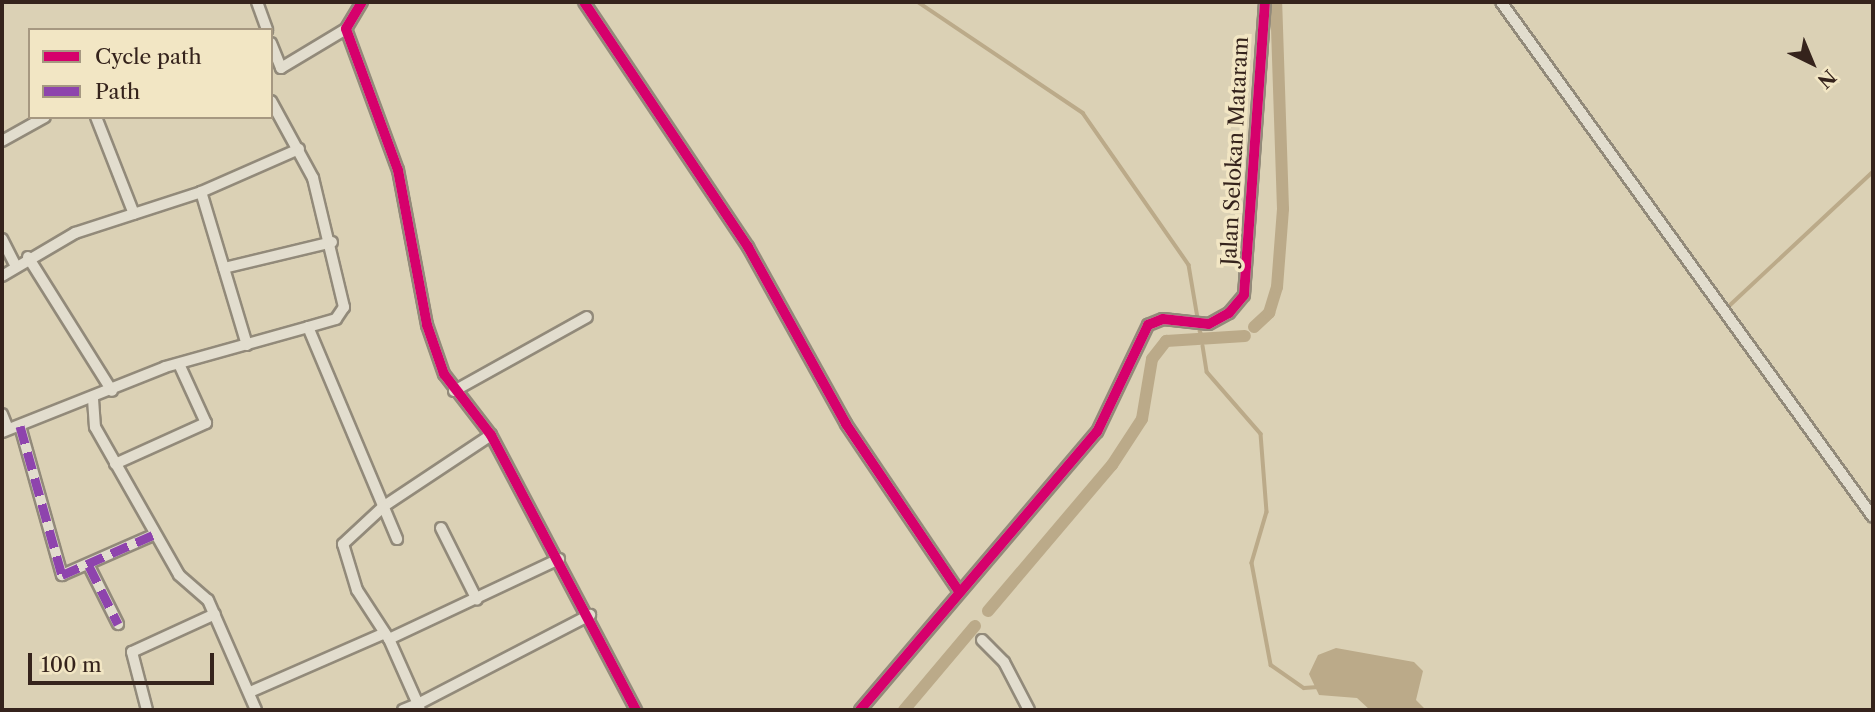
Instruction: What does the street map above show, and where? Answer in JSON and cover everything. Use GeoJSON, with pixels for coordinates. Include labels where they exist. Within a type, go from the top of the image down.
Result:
{"type":"FeatureCollection","features":[{"type":"Feature","properties":{"kind":"street"},"geometry":{"type":"LineString","coordinates":[[257,2],[266,28]]}},
{"type":"Feature","properties":{"kind":"street"},"geometry":{"type":"LineString","coordinates":[[273,74],[346,29],[362,2]]}},
{"type":"Feature","properties":{"kind":"street"},"geometry":{"type":"LineString","coordinates":[[584,2],[748,247],[846,424],[958,590]]}},
{"type":"Feature","properties":{"kind":"street","name":"Jalan Selokan Mataram"},"geometry":{"type":"LineString","coordinates":[[860,710],[958,590],[1097,432],[1148,325],[1163,319],[1209,324],[1230,313],[1244,295],[1265,2]]}},
{"type":"Feature","properties":{"kind":"street"},"geometry":{"type":"LineString","coordinates":[[1501,2],[1873,517]]}},
{"type":"Feature","properties":{"kind":"street"},"geometry":{"type":"LineString","coordinates":[[346,29],[398,170],[427,325],[454,391],[491,435],[590,615],[636,710]]}},
{"type":"Feature","properties":{"kind":"street"},"geometry":{"type":"LineString","coordinates":[[273,48],[281,68]]}},
{"type":"Feature","properties":{"kind":"street"},"geometry":{"type":"LineString","coordinates":[[2,414],[5,430],[20,426],[178,364],[309,327],[342,314],[332,242],[299,149],[273,104]]}},
{"type":"Feature","properties":{"kind":"street"},"geometry":{"type":"LineString","coordinates":[[2,141],[41,119]]}},
{"type":"Feature","properties":{"kind":"street"},"geometry":{"type":"LineString","coordinates":[[97,119],[134,214]]}},
{"type":"Feature","properties":{"kind":"street"},"geometry":{"type":"LineString","coordinates":[[2,276],[28,257],[134,214],[201,192],[299,149]]}},
{"type":"Feature","properties":{"kind":"street"},"geometry":{"type":"LineString","coordinates":[[201,192],[247,345]]}},
{"type":"Feature","properties":{"kind":"street"},"geometry":{"type":"LineString","coordinates":[[2,239],[15,264]]}},
{"type":"Feature","properties":{"kind":"street"},"geometry":{"type":"LineString","coordinates":[[224,268],[332,242]]}},
{"type":"Feature","properties":{"kind":"street"},"geometry":{"type":"LineString","coordinates":[[28,257],[113,391]]}},
{"type":"Feature","properties":{"kind":"street"},"geometry":{"type":"LineString","coordinates":[[454,391],[587,317]]}},
{"type":"Feature","properties":{"kind":"street"},"geometry":{"type":"LineString","coordinates":[[309,327],[397,539]]}},
{"type":"Feature","properties":{"kind":"street"},"geometry":{"type":"LineString","coordinates":[[115,464],[206,423],[178,364]]}},
{"type":"Feature","properties":{"kind":"street"},"geometry":{"type":"LineString","coordinates":[[93,399],[95,427],[153,536],[215,614],[256,710]]}},
{"type":"Feature","properties":{"kind":"street"},"geometry":{"type":"LineString","coordinates":[[20,426],[58,570],[68,575],[153,536]]}},
{"type":"Feature","properties":{"kind":"street"},"geometry":{"type":"LineString","coordinates":[[419,707],[387,636],[357,590],[343,550],[351,533],[384,506],[491,435]]}},
{"type":"Feature","properties":{"kind":"street"},"geometry":{"type":"LineString","coordinates":[[441,528],[477,600]]}},
{"type":"Feature","properties":{"kind":"street"},"geometry":{"type":"LineString","coordinates":[[250,692],[477,600],[559,559]]}},
{"type":"Feature","properties":{"kind":"street"},"geometry":{"type":"LineString","coordinates":[[89,566],[118,624]]}},
{"type":"Feature","properties":{"kind":"street"},"geometry":{"type":"LineString","coordinates":[[147,710],[132,652],[215,614]]}},
{"type":"Feature","properties":{"kind":"street"},"geometry":{"type":"LineString","coordinates":[[403,710],[419,707],[590,615]]}},
{"type":"Feature","properties":{"kind":"street"},"geometry":{"type":"LineString","coordinates":[[982,640],[1004,662],[1028,710]]}},
{"type":"Feature","properties":{"kind":"shaded area"},"geometry":{"type":"Polygon","coordinates":[[[1336,648],[1414,662],[1423,671],[1416,700],[1426,710],[1370,710],[1357,698],[1319,695],[1309,674],[1318,655],[1336,648]]]}},
{"type":"Feature","properties":{"kind":"waterway"},"geometry":{"type":"LineString","coordinates":[[918,2],[1083,113],[1189,265],[1198,318]]}},
{"type":"Feature","properties":{"kind":"waterway"},"geometry":{"type":"LineString","coordinates":[[1254,327],[1269,313],[1277,287],[1283,209],[1276,2]]}},
{"type":"Feature","properties":{"kind":"waterway"},"geometry":{"type":"LineString","coordinates":[[1728,307],[1873,172]]}},
{"type":"Feature","properties":{"kind":"waterway"},"geometry":{"type":"LineString","coordinates":[[988,611],[1112,465],[1142,419],[1152,359],[1166,341],[1245,336]]}},
{"type":"Feature","properties":{"kind":"waterway"},"geometry":{"type":"LineString","coordinates":[[1203,346],[1207,372],[1261,434],[1267,512],[1252,563],[1271,665],[1304,688],[1318,687]]}},
{"type":"Feature","properties":{"kind":"waterway"},"geometry":{"type":"LineString","coordinates":[[904,710],[975,626]]}},
{"type":"Feature","properties":{"kind":"marked path"},"geometry":{"type":"LineString","coordinates":[[20,426],[62,575],[153,535]]}},
{"type":"Feature","properties":{"kind":"marked path"},"geometry":{"type":"LineString","coordinates":[[89,566],[118,624]]}},
{"type":"Feature","properties":{"kind":"cycle path"},"geometry":{"type":"LineString","coordinates":[[362,2],[346,29],[398,170],[427,325],[444,374],[491,435],[636,710]]}},
{"type":"Feature","properties":{"kind":"cycle path"},"geometry":{"type":"LineString","coordinates":[[584,2],[748,247],[846,424],[958,590]]}},
{"type":"Feature","properties":{"kind":"cycle path"},"geometry":{"type":"LineString","coordinates":[[860,710],[1097,432],[1148,325],[1163,319],[1209,324],[1229,313],[1244,295],[1265,2]]}}]}
